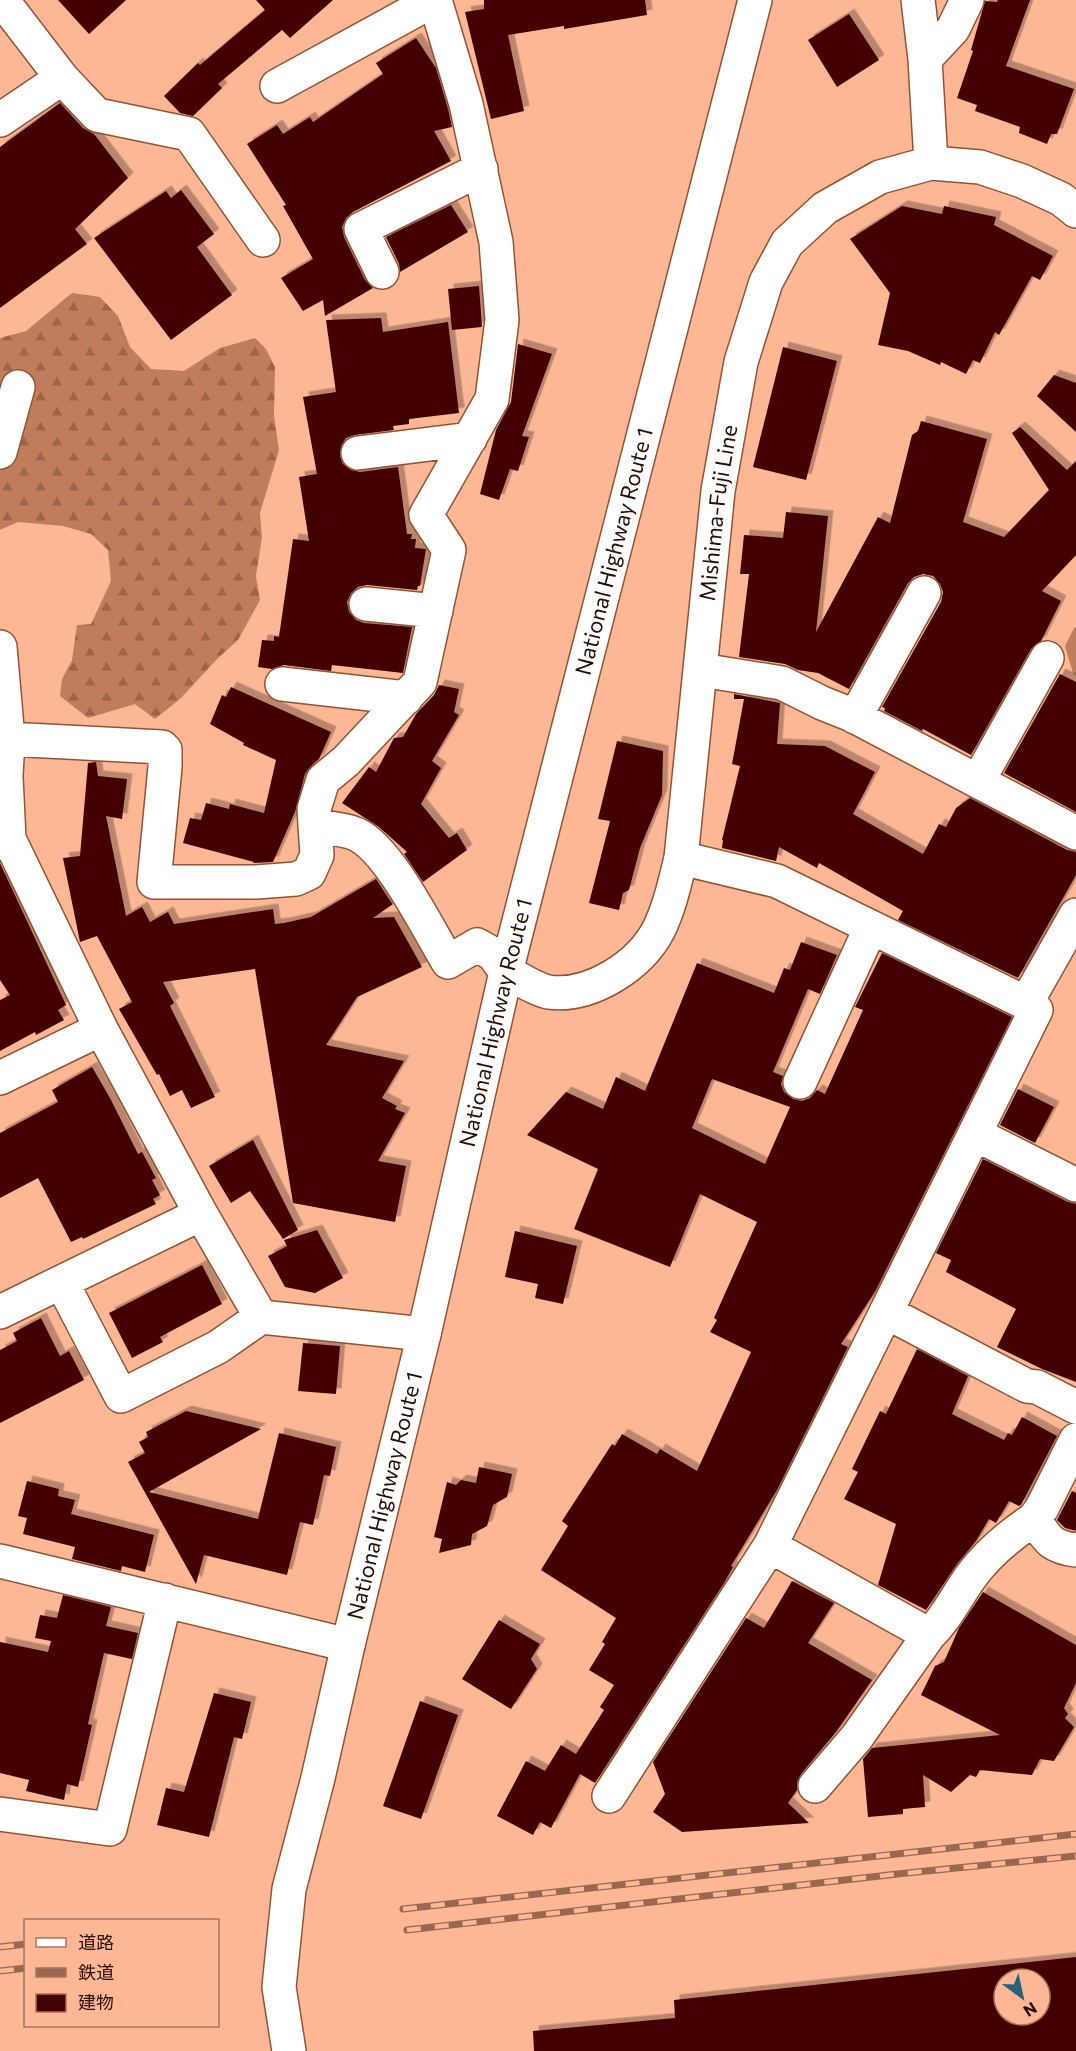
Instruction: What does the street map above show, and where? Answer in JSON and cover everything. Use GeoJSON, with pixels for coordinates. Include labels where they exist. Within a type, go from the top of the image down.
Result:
{"type":"FeatureCollection","features":[{"type":"Feature","properties":{"kind":"main road"},"geometry":{"type":"LineString","coordinates":[[2,0],[62,78],[97,115],[189,134],[263,240]]}},
{"type":"Feature","properties":{"kind":"main road"},"geometry":{"type":"LineString","coordinates":[[8,739],[162,747],[165,750],[165,767],[154,882],[256,882],[296,879],[309,873],[317,855],[314,809],[323,780],[346,761],[420,682],[449,550],[426,515],[492,399],[502,320],[496,242],[466,104],[434,0],[277,86]]}},
{"type":"Feature","properties":{"kind":"main road","name":"National Highway Route 1"},"geometry":{"type":"LineString","coordinates":[[289,2051],[279,1987],[289,1889],[318,1778],[506,972],[755,0]]}},
{"type":"Feature","properties":{"kind":"main road"},"geometry":{"type":"LineString","coordinates":[[918,0],[925,58],[932,163]]}},
{"type":"Feature","properties":{"kind":"main road"},"geometry":{"type":"LineString","coordinates":[[925,58],[953,29],[967,0]]}},
{"type":"Feature","properties":{"kind":"main road"},"geometry":{"type":"LineString","coordinates":[[0,120],[62,78]]}},
{"type":"Feature","properties":{"kind":"main road","name":"Mishima-Fuji Line"},"geometry":{"type":"LineString","coordinates":[[506,972],[546,991],[568,993],[599,983],[619,972],[640,953],[658,931],[669,906],[681,858],[718,491],[741,362],[766,282],[787,243],[825,208],[880,177],[932,163],[980,167],[1022,181],[1060,199],[1076,211]]}},
{"type":"Feature","properties":{"kind":"main road"},"geometry":{"type":"LineString","coordinates":[[382,272],[361,229],[481,169]]}},
{"type":"Feature","properties":{"kind":"main road"},"geometry":{"type":"LineString","coordinates":[[0,452],[18,387]]}},
{"type":"Feature","properties":{"kind":"main road"},"geometry":{"type":"LineString","coordinates":[[358,453],[470,439]]}},
{"type":"Feature","properties":{"kind":"main road"},"geometry":{"type":"LineString","coordinates":[[855,717],[924,593]]}},
{"type":"Feature","properties":{"kind":"main road"},"geometry":{"type":"LineString","coordinates":[[366,604],[436,611]]}},
{"type":"Feature","properties":{"kind":"main road"},"geometry":{"type":"LineString","coordinates":[[1,651],[8,739],[4,841],[101,1029],[201,1214],[261,1317]]}},
{"type":"Feature","properties":{"kind":"main road"},"geometry":{"type":"LineString","coordinates":[[978,781],[1047,658]]}},
{"type":"Feature","properties":{"kind":"main road"},"geometry":{"type":"LineString","coordinates":[[701,670],[782,682],[855,717],[1076,833]]}},
{"type":"Feature","properties":{"kind":"main road"},"geometry":{"type":"LineString","coordinates":[[282,684],[406,698]]}},
{"type":"Feature","properties":{"kind":"main road"},"geometry":{"type":"LineString","coordinates":[[315,826],[355,833],[372,845],[396,875],[448,962],[477,945],[493,954],[506,972]]}},
{"type":"Feature","properties":{"kind":"main road"},"geometry":{"type":"LineString","coordinates":[[609,1796],[770,1546],[1036,1010],[1026,1003],[777,881],[681,858]]}},
{"type":"Feature","properties":{"kind":"main road"},"geometry":{"type":"LineString","coordinates":[[1026,1003],[1076,915]]}},
{"type":"Feature","properties":{"kind":"main road"},"geometry":{"type":"LineString","coordinates":[[800,1082],[871,927]]}},
{"type":"Feature","properties":{"kind":"main road"},"geometry":{"type":"LineString","coordinates":[[0,1078],[101,1029]]}},
{"type":"Feature","properties":{"kind":"main road"},"geometry":{"type":"LineString","coordinates":[[975,1134],[1076,1185]]}},
{"type":"Feature","properties":{"kind":"main road"},"geometry":{"type":"LineString","coordinates":[[0,1312],[201,1214]]}},
{"type":"Feature","properties":{"kind":"main road"},"geometry":{"type":"LineString","coordinates":[[62,1282],[121,1396],[218,1347],[261,1317],[423,1334]]}},
{"type":"Feature","properties":{"kind":"main road"},"geometry":{"type":"LineString","coordinates":[[886,1311],[1027,1386],[1037,1387],[1076,1407]]}},
{"type":"Feature","properties":{"kind":"main road"},"geometry":{"type":"LineString","coordinates":[[815,1786],[857,1737],[929,1635],[939,1626],[972,1575],[993,1550],[1034,1519],[1042,1508],[1076,1440]]}},
{"type":"Feature","properties":{"kind":"main road"},"geometry":{"type":"LineString","coordinates":[[1034,1519],[1050,1542],[1059,1548],[1076,1550]]}},
{"type":"Feature","properties":{"kind":"main road"},"geometry":{"type":"LineString","coordinates":[[770,1546],[929,1635]]}},
{"type":"Feature","properties":{"kind":"main road"},"geometry":{"type":"LineString","coordinates":[[0,1561],[348,1645]]}},
{"type":"Feature","properties":{"kind":"main road"},"geometry":{"type":"LineString","coordinates":[[0,1814],[110,1829],[165,1600]]}},
{"type":"Feature","properties":{"kind":"green space"},"geometry":{"type":"Polygon","coordinates":[[[72,293],[100,297],[118,316],[130,347],[151,369],[184,371],[220,348],[255,338],[266,349],[275,367],[274,416],[279,450],[260,513],[262,537],[256,576],[260,600],[238,640],[181,698],[155,719],[135,704],[88,718],[60,696],[62,679],[72,660],[77,625],[91,624],[111,581],[108,550],[91,534],[63,526],[18,522],[0,530],[0,338],[26,331],[72,293]]]}},
{"type":"Feature","properties":{"kind":"green space"},"geometry":{"type":"Polygon","coordinates":[[[1076,627],[1076,676],[1065,646],[1076,627]]]}},
{"type":"Feature","properties":{"kind":"building"},"geometry":{"type":"Polygon","coordinates":[[[58,0],[126,0],[89,34],[58,0]]]}},
{"type":"Feature","properties":{"kind":"building"},"geometry":{"type":"Polygon","coordinates":[[[256,0],[333,0],[290,38],[282,30],[218,84],[222,88],[193,116],[180,113],[164,96],[198,63],[200,65],[265,10],[256,0]]]}},
{"type":"Feature","properties":{"kind":"building"},"geometry":{"type":"Polygon","coordinates":[[[484,0],[645,0],[647,15],[564,29],[564,26],[508,35],[524,111],[491,119],[465,12],[484,9],[484,0]]]}},
{"type":"Feature","properties":{"kind":"building"},"geometry":{"type":"Polygon","coordinates":[[[998,0],[1030,0],[1006,66],[1074,89],[1057,134],[1051,134],[1047,144],[1019,133],[1020,127],[975,111],[977,105],[957,98],[973,51],[971,50],[985,1],[997,2],[998,0]]]}},
{"type":"Feature","properties":{"kind":"building"},"geometry":{"type":"Polygon","coordinates":[[[849,14],[879,60],[837,87],[808,40],[849,14]]]}},
{"type":"Feature","properties":{"kind":"building"},"geometry":{"type":"Polygon","coordinates":[[[416,38],[436,68],[448,109],[452,127],[434,131],[451,161],[353,212],[346,218],[342,227],[344,237],[365,280],[373,288],[325,316],[323,300],[303,311],[281,278],[313,259],[283,206],[286,205],[247,144],[277,125],[283,134],[310,117],[313,122],[383,74],[376,63],[416,38]]]}},
{"type":"Feature","properties":{"kind":"building"},"geometry":{"type":"Polygon","coordinates":[[[60,103],[83,128],[94,134],[128,178],[75,229],[87,244],[0,308],[0,147],[60,103]]]}},
{"type":"Feature","properties":{"kind":"building"},"geometry":{"type":"Polygon","coordinates":[[[181,190],[214,234],[197,247],[232,295],[171,340],[94,238],[166,191],[171,198],[181,190]]]}},
{"type":"Feature","properties":{"kind":"building"},"geometry":{"type":"Polygon","coordinates":[[[451,205],[468,232],[400,272],[399,264],[386,237],[451,205]]]}},
{"type":"Feature","properties":{"kind":"building"},"geometry":{"type":"Polygon","coordinates":[[[902,206],[942,214],[944,206],[996,217],[994,225],[1053,256],[1040,280],[1032,276],[999,335],[995,332],[980,363],[973,360],[966,374],[941,362],[940,365],[908,351],[878,345],[890,293],[850,239],[902,206]]]}},
{"type":"Feature","properties":{"kind":"building"},"geometry":{"type":"Polygon","coordinates":[[[479,286],[482,327],[452,330],[448,289],[479,286]]]}},
{"type":"Feature","properties":{"kind":"building"},"geometry":{"type":"Polygon","coordinates":[[[381,318],[383,332],[448,322],[459,413],[409,419],[409,424],[393,426],[394,430],[346,438],[341,446],[340,456],[343,464],[351,470],[360,472],[398,467],[407,534],[412,534],[411,539],[416,539],[415,548],[426,549],[420,586],[417,590],[367,585],[358,587],[351,593],[347,602],[349,612],[356,620],[364,623],[412,627],[403,673],[332,665],[331,671],[284,665],[272,669],[258,667],[262,640],[274,641],[274,636],[279,637],[293,539],[309,541],[299,477],[317,474],[303,397],[336,392],[326,320],[381,318]]]}},
{"type":"Feature","properties":{"kind":"building"},"geometry":{"type":"Polygon","coordinates":[[[518,344],[552,354],[522,436],[529,437],[518,471],[510,469],[499,500],[480,494],[496,430],[511,402],[518,344]]]}},
{"type":"Feature","properties":{"kind":"building"},"geometry":{"type":"Polygon","coordinates":[[[783,347],[837,361],[806,480],[753,467],[783,347]]]}},
{"type":"Feature","properties":{"kind":"building"},"geometry":{"type":"Polygon","coordinates":[[[1054,375],[1076,383],[1076,432],[1037,396],[1054,375]]]}},
{"type":"Feature","properties":{"kind":"building"},"geometry":{"type":"Polygon","coordinates":[[[921,421],[987,439],[963,522],[1004,537],[1049,490],[1012,433],[1020,427],[1067,470],[1076,461],[1076,555],[1042,591],[1061,601],[1041,641],[1031,649],[971,755],[884,711],[885,708],[882,707],[941,602],[943,592],[933,576],[923,574],[914,577],[908,583],[849,689],[818,673],[798,670],[785,664],[739,657],[749,574],[740,574],[744,535],[783,538],[786,512],[828,516],[816,632],[878,517],[890,523],[912,435],[918,431],[921,421]]]}},
{"type":"Feature","properties":{"kind":"building"},"geometry":{"type":"Polygon","coordinates":[[[1060,674],[1076,682],[1076,812],[1004,773],[1060,674]]]}},
{"type":"Feature","properties":{"kind":"building"},"geometry":{"type":"Polygon","coordinates":[[[439,685],[459,689],[454,712],[459,715],[432,761],[441,768],[421,804],[449,838],[457,833],[467,850],[423,882],[404,854],[407,852],[379,827],[342,803],[369,767],[376,772],[394,738],[403,737],[416,714],[434,695],[439,685]]]}},
{"type":"Feature","properties":{"kind":"building"},"geometry":{"type":"Polygon","coordinates":[[[231,687],[331,732],[319,759],[305,774],[295,812],[273,862],[253,863],[183,843],[190,818],[201,820],[206,803],[229,809],[230,804],[264,813],[276,760],[243,745],[244,743],[210,724],[222,695],[226,697],[231,687]]]}},
{"type":"Feature","properties":{"kind":"building"},"geometry":{"type":"Polygon","coordinates":[[[734,694],[780,703],[777,744],[825,746],[875,772],[853,814],[923,854],[939,824],[946,827],[956,808],[970,798],[1067,850],[1076,852],[1076,875],[1018,978],[898,920],[903,911],[819,863],[817,868],[779,847],[776,861],[722,848],[740,766],[732,764],[744,699],[734,699],[734,694]]]}},
{"type":"Feature","properties":{"kind":"building"},"geometry":{"type":"Polygon","coordinates":[[[617,741],[663,751],[662,795],[640,848],[629,890],[623,893],[619,910],[589,903],[610,821],[598,819],[617,741]]]}},
{"type":"Feature","properties":{"kind":"building"},"geometry":{"type":"Polygon","coordinates":[[[96,762],[98,776],[127,779],[122,819],[106,816],[126,916],[142,907],[150,922],[168,912],[174,924],[273,909],[275,924],[284,923],[311,917],[376,879],[393,904],[373,918],[394,917],[422,967],[357,997],[326,1045],[404,1061],[382,1098],[397,1106],[395,1109],[405,1113],[378,1161],[406,1166],[395,1222],[293,1203],[255,969],[163,982],[174,1003],[170,1006],[215,1097],[191,1108],[182,1090],[170,1096],[119,1009],[132,1002],[97,936],[80,942],[63,858],[80,856],[88,763],[96,762]]]}},
{"type":"Feature","properties":{"kind":"building"},"geometry":{"type":"Polygon","coordinates":[[[0,863],[66,1005],[58,1010],[64,1020],[36,1035],[35,1032],[0,1051],[0,1000],[10,995],[0,980],[0,863]]]}},
{"type":"Feature","properties":{"kind":"building"},"geometry":{"type":"Polygon","coordinates":[[[801,942],[837,955],[820,994],[808,989],[773,1072],[783,1076],[781,1084],[784,1092],[793,1099],[802,1101],[810,1098],[817,1090],[825,1094],[863,1010],[855,1007],[882,953],[1012,1017],[876,1290],[841,1344],[848,1347],[777,1490],[731,1566],[733,1567],[724,1583],[595,1783],[580,1774],[551,1828],[540,1822],[533,1835],[497,1816],[526,1761],[545,1771],[561,1745],[576,1754],[604,1710],[600,1707],[614,1685],[589,1670],[605,1644],[602,1642],[616,1618],[541,1570],[568,1526],[562,1521],[612,1444],[615,1446],[622,1434],[657,1454],[660,1449],[697,1471],[751,1352],[710,1332],[717,1320],[714,1318],[757,1222],[700,1194],[670,1267],[574,1229],[598,1169],[527,1135],[566,1092],[603,1109],[616,1077],[645,1091],[697,963],[774,993],[784,968],[790,970],[801,942]],[[712,1079],[692,1128],[765,1164],[790,1107],[712,1079]]]}},
{"type":"Feature","properties":{"kind":"building"},"geometry":{"type":"Polygon","coordinates":[[[92,1067],[138,1154],[142,1152],[156,1178],[152,1180],[160,1195],[153,1199],[156,1204],[83,1239],[82,1237],[71,1242],[38,1178],[0,1198],[0,1133],[58,1102],[52,1090],[92,1067]]]}},
{"type":"Feature","properties":{"kind":"building"},"geometry":{"type":"Polygon","coordinates":[[[1018,1089],[1054,1107],[1035,1143],[1000,1125],[1018,1089]]]}},
{"type":"Feature","properties":{"kind":"building"},"geometry":{"type":"Polygon","coordinates":[[[253,1140],[298,1230],[283,1239],[250,1191],[231,1203],[209,1166],[253,1140]]]}},
{"type":"Feature","properties":{"kind":"building"},"geometry":{"type":"Polygon","coordinates":[[[983,1159],[1076,1204],[1076,1382],[1042,1369],[997,1347],[1016,1309],[946,1272],[951,1260],[936,1253],[983,1159]]]}},
{"type":"Feature","properties":{"kind":"building"},"geometry":{"type":"Polygon","coordinates":[[[317,1230],[343,1278],[315,1293],[285,1287],[268,1256],[287,1246],[284,1240],[317,1230]]]}},
{"type":"Feature","properties":{"kind":"building"},"geometry":{"type":"Polygon","coordinates":[[[515,1231],[577,1246],[563,1304],[535,1298],[538,1284],[505,1277],[515,1231]]]}},
{"type":"Feature","properties":{"kind":"building"},"geometry":{"type":"Polygon","coordinates":[[[202,1265],[222,1304],[160,1337],[163,1342],[132,1358],[109,1313],[202,1265]]]}},
{"type":"Feature","properties":{"kind":"building"},"geometry":{"type":"Polygon","coordinates":[[[41,1318],[60,1356],[69,1351],[84,1380],[0,1423],[0,1350],[17,1341],[13,1333],[41,1318]]]}},
{"type":"Feature","properties":{"kind":"building"},"geometry":{"type":"Polygon","coordinates":[[[303,1343],[340,1346],[336,1394],[298,1391],[303,1343]]]}},
{"type":"Feature","properties":{"kind":"building"},"geometry":{"type":"Polygon","coordinates":[[[917,1349],[968,1376],[952,1414],[1004,1440],[1008,1433],[1012,1435],[1022,1417],[1057,1436],[1021,1505],[1009,1501],[996,1523],[989,1519],[976,1541],[957,1564],[926,1610],[878,1585],[896,1524],[844,1499],[858,1472],[852,1469],[880,1411],[886,1414],[917,1349]]]}},
{"type":"Feature","properties":{"kind":"building"},"geometry":{"type":"Polygon","coordinates":[[[186,1411],[261,1429],[149,1492],[258,1519],[279,1433],[336,1447],[330,1476],[324,1475],[313,1525],[300,1522],[287,1575],[204,1555],[196,1584],[128,1462],[145,1453],[139,1442],[148,1437],[146,1432],[186,1411]]]}},
{"type":"Feature","properties":{"kind":"building"},"geometry":{"type":"Polygon","coordinates":[[[479,1467],[512,1474],[507,1497],[493,1505],[487,1526],[472,1534],[471,1545],[439,1553],[442,1539],[434,1537],[447,1482],[456,1485],[461,1480],[476,1483],[479,1467]]]}},
{"type":"Feature","properties":{"kind":"building"},"geometry":{"type":"Polygon","coordinates":[[[27,1481],[59,1489],[58,1496],[75,1500],[71,1514],[154,1535],[145,1572],[122,1566],[121,1571],[72,1559],[75,1547],[23,1534],[27,1518],[18,1516],[27,1481]]]}},
{"type":"Feature","properties":{"kind":"building"},"geometry":{"type":"Polygon","coordinates":[[[1072,1491],[1076,1493],[1076,1531],[1065,1528],[1057,1520],[1072,1491]]]}},
{"type":"Feature","properties":{"kind":"building"},"geometry":{"type":"Polygon","coordinates":[[[792,1581],[834,1603],[808,1643],[872,1680],[836,1732],[797,1782],[797,1790],[788,1803],[809,1823],[682,1832],[653,1812],[665,1794],[653,1762],[746,1618],[764,1628],[792,1581]]]}},
{"type":"Feature","properties":{"kind":"building"},"geometry":{"type":"Polygon","coordinates":[[[983,1592],[1076,1645],[1076,1683],[1064,1708],[1068,1714],[1065,1718],[1074,1727],[1054,1761],[1040,1759],[1032,1775],[980,1770],[976,1777],[970,1775],[951,1792],[923,1775],[925,1807],[903,1809],[903,1814],[868,1817],[863,1759],[872,1748],[1000,1735],[921,1695],[935,1666],[944,1662],[959,1628],[983,1592]]]}},
{"type":"Feature","properties":{"kind":"building"},"geometry":{"type":"Polygon","coordinates":[[[63,1595],[111,1607],[106,1626],[138,1633],[132,1659],[104,1653],[88,1724],[92,1725],[78,1787],[67,1784],[64,1800],[26,1791],[29,1780],[0,1773],[0,1642],[48,1652],[51,1641],[35,1638],[40,1615],[57,1618],[63,1595]]]}},
{"type":"Feature","properties":{"kind":"building"},"geometry":{"type":"Polygon","coordinates":[[[499,1620],[540,1644],[531,1659],[537,1669],[511,1709],[462,1679],[499,1620]]]}},
{"type":"Feature","properties":{"kind":"building"},"geometry":{"type":"Polygon","coordinates":[[[214,1693],[251,1702],[242,1739],[234,1737],[209,1837],[157,1825],[166,1788],[184,1792],[214,1693]]]}},
{"type":"Feature","properties":{"kind":"building"},"geometry":{"type":"Polygon","coordinates":[[[420,1701],[458,1715],[421,1819],[383,1806],[420,1701]]]}},
{"type":"Feature","properties":{"kind":"building"},"geometry":{"type":"Polygon","coordinates":[[[1076,1957],[1076,2051],[534,2051],[533,2031],[675,2018],[674,2000],[1076,1957]]]}},
{"type":"Feature","properties":{"kind":"railway"},"geometry":{"type":"LineString","coordinates":[[403,1909],[1076,1834]]}},
{"type":"Feature","properties":{"kind":"railway"},"geometry":{"type":"LineString","coordinates":[[407,1930],[1076,1856]]}},
{"type":"Feature","properties":{"kind":"railway"},"geometry":{"type":"LineString","coordinates":[[0,1947],[24,1944]]}},
{"type":"Feature","properties":{"kind":"railway"},"geometry":{"type":"LineString","coordinates":[[0,1971],[24,1968]]}}]}
